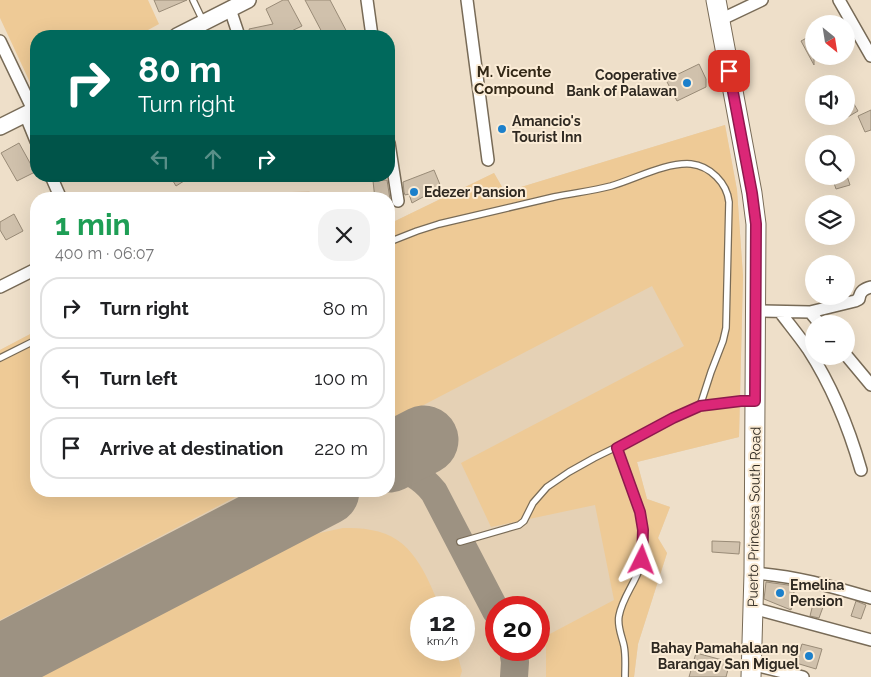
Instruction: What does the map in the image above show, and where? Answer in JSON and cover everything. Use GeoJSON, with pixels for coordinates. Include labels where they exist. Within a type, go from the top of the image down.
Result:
{"type":"FeatureCollection","features":[{"type":"Feature","properties":{"kind":"main road","name":"Puerto Princesa South Road"},"geometry":{"type":"LineString","coordinates":[[716,0],[752,193],[756,224],[754,573],[751,671]]}},
{"type":"Feature","properties":{"kind":"street"},"geometry":{"type":"LineString","coordinates":[[367,0],[371,30]]}},
{"type":"Feature","properties":{"kind":"street"},"geometry":{"type":"LineString","coordinates":[[467,0],[488,160]]}},
{"type":"Feature","properties":{"kind":"street"},"geometry":{"type":"LineString","coordinates":[[720,20],[762,0]]}},
{"type":"Feature","properties":{"kind":"street"},"geometry":{"type":"LineString","coordinates":[[839,0],[871,56]]}},
{"type":"Feature","properties":{"kind":"street"},"geometry":{"type":"LineString","coordinates":[[189,30],[238,4],[239,30]]}},
{"type":"Feature","properties":{"kind":"street"},"geometry":{"type":"LineString","coordinates":[[0,41],[30,107]]}},
{"type":"Feature","properties":{"kind":"street"},"geometry":{"type":"LineString","coordinates":[[0,128],[30,112]]}},
{"type":"Feature","properties":{"kind":"street"},"geometry":{"type":"LineString","coordinates":[[395,181],[398,200]]}},
{"type":"Feature","properties":{"kind":"street"},"geometry":{"type":"LineString","coordinates":[[0,287],[30,272]]}},
{"type":"Feature","properties":{"kind":"street"},"geometry":{"type":"LineString","coordinates":[[756,311],[810,312],[858,300],[860,292],[871,287]]}},
{"type":"Feature","properties":{"kind":"street"},"geometry":{"type":"LineString","coordinates":[[780,312],[808,350],[834,395],[853,442],[861,470]]}},
{"type":"Feature","properties":{"kind":"street"},"geometry":{"type":"LineString","coordinates":[[854,365],[871,385]]}},
{"type":"Feature","properties":{"kind":"street"},"geometry":{"type":"LineString","coordinates":[[754,573],[784,575],[871,598]]}},
{"type":"Feature","properties":{"kind":"street"},"geometry":{"type":"LineString","coordinates":[[753,608],[871,640]]}},
{"type":"Feature","properties":{"kind":"street"},"geometry":{"type":"LineString","coordinates":[[751,671],[802,677]]}},
{"type":"Feature","properties":{"kind":"lane"},"geometry":{"type":"LineString","coordinates":[[193,0],[204,23]]}},
{"type":"Feature","properties":{"kind":"lane"},"geometry":{"type":"LineString","coordinates":[[395,239],[417,230],[439,224],[610,186],[670,167],[690,164],[705,168],[716,177],[728,195],[726,328],[700,406]]}},
{"type":"Feature","properties":{"kind":"lane"},"geometry":{"type":"LineString","coordinates":[[0,358],[30,343]]}},
{"type":"Feature","properties":{"kind":"lane"},"geometry":{"type":"LineString","coordinates":[[460,542],[519,525],[524,521],[533,504],[548,487],[569,472],[673,418],[700,406],[755,401]]}},
{"type":"Feature","properties":{"kind":"lane"},"geometry":{"type":"LineString","coordinates":[[617,448],[640,512],[643,537],[642,560],[639,570],[627,593],[618,617],[624,647],[625,677]]}},
{"type":"Feature","properties":{"kind":"shaded area"},"geometry":{"type":"Polygon","coordinates":[[[0,0],[148,0],[159,24],[148,30],[30,30],[30,82],[0,18],[0,0]]]}},
{"type":"Feature","properties":{"kind":"shaded area"},"geometry":{"type":"Polygon","coordinates":[[[725,125],[737,190],[743,276],[739,437],[637,462],[647,499],[670,507],[658,538],[667,553],[638,644],[634,677],[0,677],[0,350],[30,334],[30,497],[395,497],[395,221],[494,173],[505,192],[725,125]]]}},
{"type":"Feature","properties":{"kind":"shaded area"},"geometry":{"type":"Polygon","coordinates":[[[725,125],[737,190],[743,276],[739,437],[637,462],[647,499],[670,507],[658,538],[667,553],[638,644],[634,677],[546,677],[546,661],[550,661],[550,634],[614,600],[595,505],[491,527],[461,463],[684,346],[652,286],[395,420],[395,221],[494,173],[505,192],[725,125]]]}},
{"type":"Feature","properties":{"kind":"shaded area"},"geometry":{"type":"Polygon","coordinates":[[[30,334],[30,497],[235,497],[0,620],[0,350],[30,334]]]}},
{"type":"Feature","properties":{"kind":"shaded area"},"geometry":{"type":"Polygon","coordinates":[[[343,528],[371,530],[397,540],[407,548],[416,558],[435,596],[410,596],[410,661],[459,661],[462,671],[460,677],[41,677],[315,534],[343,528]]]}},
{"type":"Feature","properties":{"kind":"building"},"geometry":{"type":"Polygon","coordinates":[[[154,0],[187,0],[159,12],[154,0]]]}},
{"type":"Feature","properties":{"kind":"building"},"geometry":{"type":"Polygon","coordinates":[[[283,0],[288,0],[302,26],[294,30],[249,30],[273,24],[266,9],[283,0]]]}},
{"type":"Feature","properties":{"kind":"building"},"geometry":{"type":"Polygon","coordinates":[[[305,0],[330,0],[346,30],[321,30],[305,0]]]}},
{"type":"Feature","properties":{"kind":"building"},"geometry":{"type":"Polygon","coordinates":[[[805,39],[805,48],[801,41],[805,39]]]}},
{"type":"Feature","properties":{"kind":"building","name":"Cooperative Bank of Palawan"},"geometry":{"type":"Polygon","coordinates":[[[699,64],[706,79],[706,87],[677,101],[666,80],[699,64]]]}},
{"type":"Feature","properties":{"kind":"building"},"geometry":{"type":"Polygon","coordinates":[[[871,110],[871,130],[865,132],[858,116],[871,110]]]}},
{"type":"Feature","properties":{"kind":"building"},"geometry":{"type":"Polygon","coordinates":[[[19,143],[30,163],[30,174],[17,181],[1,153],[19,143]]]}},
{"type":"Feature","properties":{"kind":"building"},"geometry":{"type":"Polygon","coordinates":[[[434,170],[441,187],[412,203],[409,194],[405,195],[403,182],[434,170]]]}},
{"type":"Feature","properties":{"kind":"building"},"geometry":{"type":"Polygon","coordinates":[[[174,182],[182,182],[176,186],[174,182]]]}},
{"type":"Feature","properties":{"kind":"building"},"geometry":{"type":"Polygon","coordinates":[[[373,182],[387,182],[389,192],[374,192],[373,182]]]}},
{"type":"Feature","properties":{"kind":"building"},"geometry":{"type":"Polygon","coordinates":[[[835,185],[850,185],[836,189],[835,185]]]}},
{"type":"Feature","properties":{"kind":"building"},"geometry":{"type":"Polygon","coordinates":[[[14,214],[23,231],[6,240],[0,230],[0,222],[14,214]]]}},
{"type":"Feature","properties":{"kind":"building"},"geometry":{"type":"Polygon","coordinates":[[[712,541],[740,542],[739,554],[712,552],[712,541]]]}},
{"type":"Feature","properties":{"kind":"building","name":"Emelina Pension"},"geometry":{"type":"Polygon","coordinates":[[[766,582],[795,586],[791,610],[764,599],[766,582]]]}},
{"type":"Feature","properties":{"kind":"building"},"geometry":{"type":"Polygon","coordinates":[[[856,601],[866,605],[861,619],[851,616],[856,601]]]}},
{"type":"Feature","properties":{"kind":"building"},"geometry":{"type":"Polygon","coordinates":[[[813,604],[823,607],[819,618],[810,616],[813,604]]]}},
{"type":"Feature","properties":{"kind":"building","name":"Bahay Pamahalaan ng Barangay San Miguel"},"geometry":{"type":"Polygon","coordinates":[[[802,644],[822,649],[816,669],[796,663],[802,644]]]}},
{"type":"Feature","properties":{"kind":"building"},"geometry":{"type":"Polygon","coordinates":[[[696,653],[730,662],[726,677],[689,677],[696,653]]]}},
{"type":"Feature","properties":{"kind":"taxiway"},"geometry":{"type":"LineString","coordinates":[[395,468],[414,475],[425,482],[434,492],[488,596]]}},
{"type":"Feature","properties":{"kind":"taxiway"},"geometry":{"type":"LineString","coordinates":[[245,533],[258,515],[266,497]]}},
{"type":"Feature","properties":{"kind":"taxiway"},"geometry":{"type":"LineString","coordinates":[[514,677],[515,661]]}},
{"type":"Feature","properties":{"kind":"runway"},"geometry":{"type":"LineString","coordinates":[[395,455],[424,440]]}},
{"type":"Feature","properties":{"kind":"runway"},"geometry":{"type":"LineString","coordinates":[[0,660],[313,497]]}},
{"type":"Feature","properties":{"kind":"place","name":"Cooperative Bank of Palawan"},"geometry":{"type":"Point","coordinates":[687,83]}},
{"type":"Feature","properties":{"kind":"place","name":"Amancio's Tourist Inn"},"geometry":{"type":"Point","coordinates":[502,129]}},
{"type":"Feature","properties":{"kind":"place","name":"Edezer Pansion"},"geometry":{"type":"Point","coordinates":[414,192]}},
{"type":"Feature","properties":{"kind":"place","name":"Emelina Pension"},"geometry":{"type":"Point","coordinates":[780,593]}},
{"type":"Feature","properties":{"kind":"place","name":"Bahay Pamahalaan ng Barangay San Miguel"},"geometry":{"type":"Point","coordinates":[809,656]}},
{"type":"Feature","properties":{"kind":"district","name":"M. Vicente Compound"},"geometry":{"type":"Point","coordinates":[514,80]}},
{"type":"Feature","properties":{"kind":"route"},"geometry":{"type":"LineString","coordinates":[[642,560],[643,530],[640,512],[617,448],[700,406],[755,401],[756,224],[729,71]]}}]}
